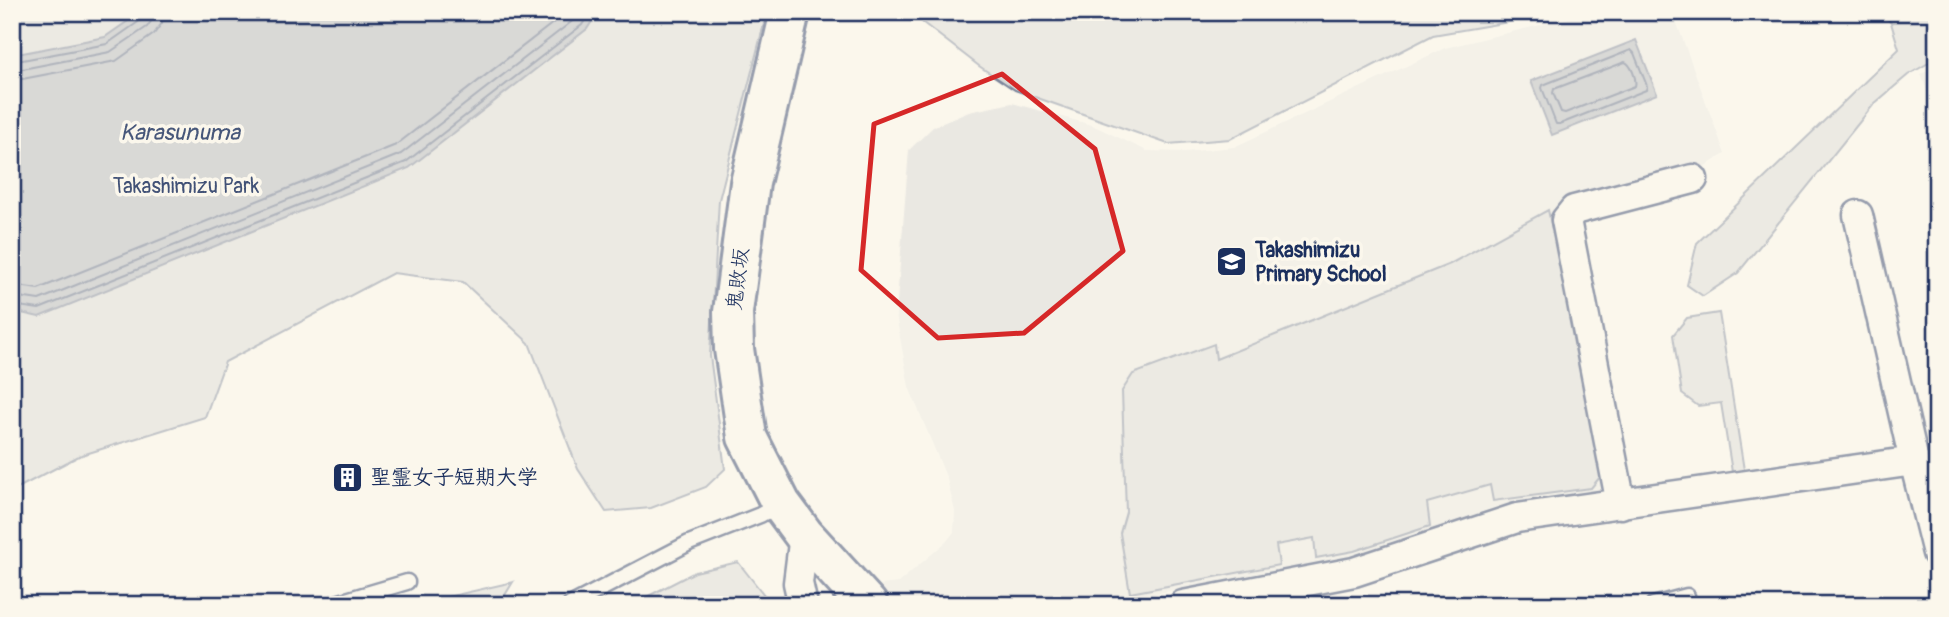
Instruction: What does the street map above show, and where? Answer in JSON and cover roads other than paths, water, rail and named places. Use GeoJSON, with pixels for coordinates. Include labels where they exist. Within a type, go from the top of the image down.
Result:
{"type":"FeatureCollection","features":[{"type":"Feature","properties":{"kind":"street","name":"鬼敗坂"},"geometry":{"type":"LineString","coordinates":[[790,12],[750,183],[733,312],[734,349],[747,437],[781,504],[804,535],[868,605]]}},
{"type":"Feature","properties":{"kind":"street"},"geometry":{"type":"LineString","coordinates":[[1621,504],[1566,220],[1574,209],[1693,179]]}},
{"type":"Feature","properties":{"kind":"street"},"geometry":{"type":"LineString","coordinates":[[1858,215],[1937,553]]}},
{"type":"Feature","properties":{"kind":"street"},"geometry":{"type":"LineString","coordinates":[[1184,605],[1354,572],[1517,517],[1914,461]]}},
{"type":"Feature","properties":{"kind":"street"},"geometry":{"type":"LineString","coordinates":[[803,605],[798,583],[804,535]]}},
{"type":"Feature","properties":{"kind":"lane"},"geometry":{"type":"LineString","coordinates":[[570,605],[689,542],[760,515],[781,504]]}},
{"type":"Feature","properties":{"kind":"lane"},"geometry":{"type":"LineString","coordinates":[[328,605],[407,582]]}},
{"type":"Feature","properties":{"kind":"lane"},"geometry":{"type":"LineString","coordinates":[[1653,605],[1687,596]]}},
{"type":"Feature","properties":{"kind":"water","name":"Karasunuma"},"geometry":{"type":"Polygon","coordinates":[[[141,12],[598,12],[587,29],[409,168],[39,317],[12,311],[12,55],[105,37],[141,12]]]}},
{"type":"Feature","properties":{"kind":"water"},"geometry":{"type":"Polygon","coordinates":[[[1636,40],[1657,94],[1552,135],[1531,81],[1636,40]]]}},
{"type":"Feature","properties":{"kind":"place","name":"Takashimizu Primary School"},"geometry":{"type":"Point","coordinates":[1232,262]}},
{"type":"Feature","properties":{"kind":"place","name":"聖霊女子短期大学"},"geometry":{"type":"Point","coordinates":[347,477]}},
{"type":"Feature","properties":{"kind":"park label","name":"Takashimizu Park"},"geometry":{"type":"Point","coordinates":[186,186]}}]}
